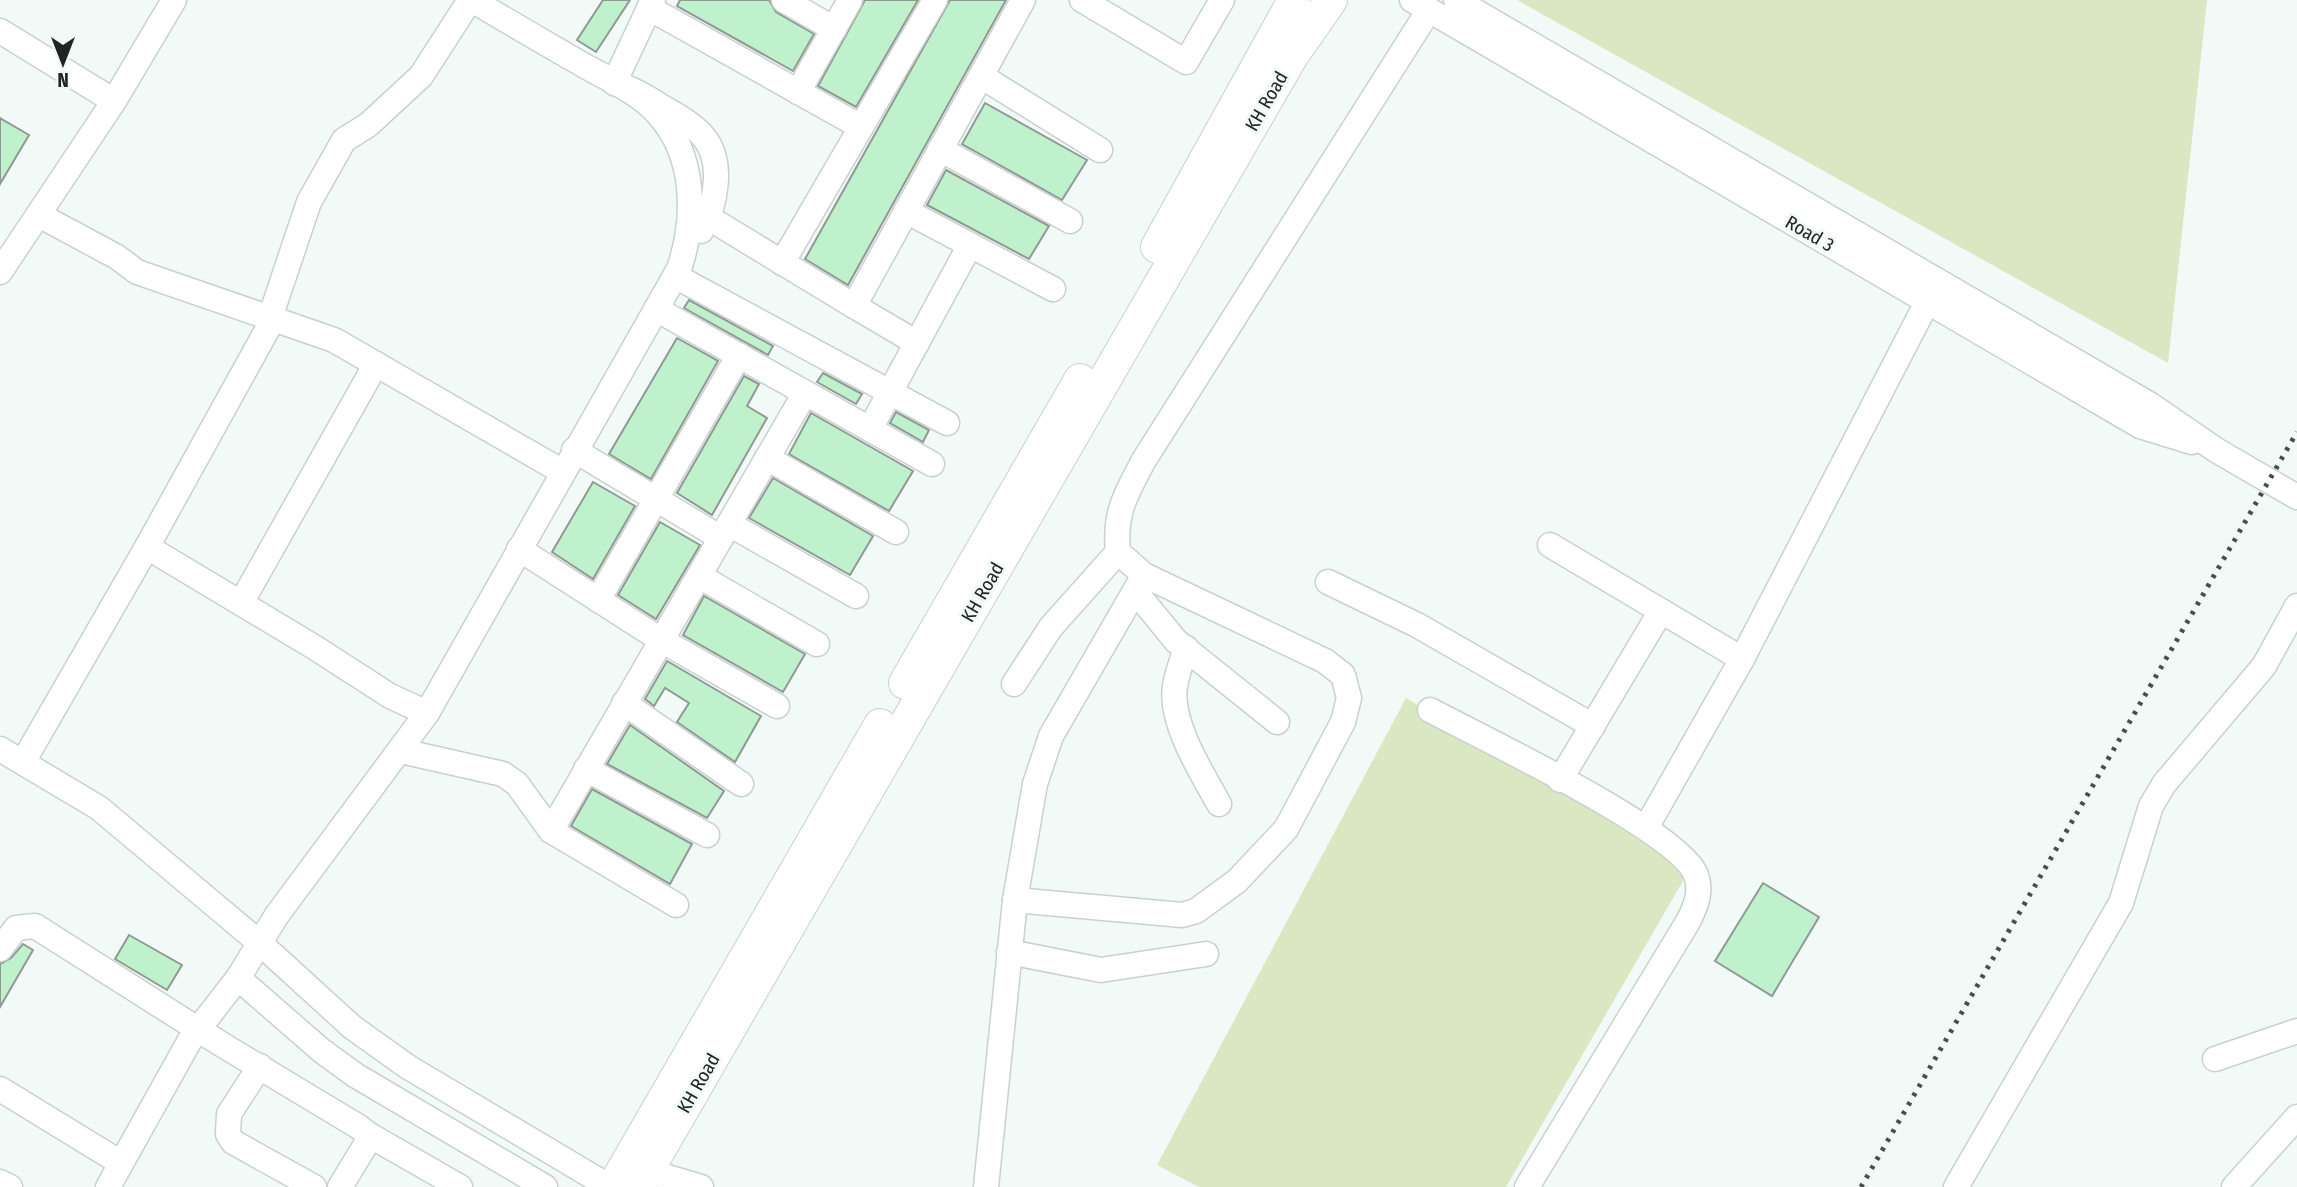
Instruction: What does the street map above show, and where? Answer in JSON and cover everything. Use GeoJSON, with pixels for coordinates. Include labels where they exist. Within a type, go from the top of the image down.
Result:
{"type":"FeatureCollection","features":[{"type":"Feature","properties":{"kind":"main road","name":"KH Road"},"geometry":{"type":"LineString","coordinates":[[611,1187],[1107,333],[1294,0]]}},
{"type":"Feature","properties":{"kind":"main road","name":"KH Road"},"geometry":{"type":"LineString","coordinates":[[642,1179],[1292,56],[1331,0]]}},
{"type":"Feature","properties":{"kind":"street"},"geometry":{"type":"LineString","coordinates":[[0,272],[114,102],[174,0]]}},
{"type":"Feature","properties":{"kind":"street"},"geometry":{"type":"LineString","coordinates":[[23,762],[148,547],[272,321],[274,306],[309,202],[344,139],[368,125],[421,76],[471,0],[614,82],[650,99],[703,136],[716,168],[715,194],[709,218],[427,713],[277,915],[238,978],[198,1029],[108,1187]]}},
{"type":"Feature","properties":{"kind":"street"},"geometry":{"type":"LineString","coordinates":[[784,0],[834,29]]}},
{"type":"Feature","properties":{"kind":"street"},"geometry":{"type":"LineString","coordinates":[[798,92],[850,0]]}},
{"type":"Feature","properties":{"kind":"street"},"geometry":{"type":"LineString","coordinates":[[782,263],[934,0]]}},
{"type":"Feature","properties":{"kind":"street"},"geometry":{"type":"LineString","coordinates":[[854,306],[1023,0]]}},
{"type":"Feature","properties":{"kind":"street"},"geometry":{"type":"LineString","coordinates":[[1082,0],[1186,62],[1222,0]]}},
{"type":"Feature","properties":{"kind":"street","name":"Road 3"},"geometry":{"type":"LineString","coordinates":[[1456,0],[1933,292]]}},
{"type":"Feature","properties":{"kind":"street"},"geometry":{"type":"LineString","coordinates":[[614,82],[651,4],[861,127]]}},
{"type":"Feature","properties":{"kind":"street"},"geometry":{"type":"LineString","coordinates":[[1277,722],[1185,648],[1118,552],[1115,527],[1119,509],[1144,460],[1420,5]]}},
{"type":"Feature","properties":{"kind":"street","name":"Road 3"},"geometry":{"type":"LineString","coordinates":[[1420,5],[1933,292],[2150,404],[2216,450],[2297,497]]}},
{"type":"Feature","properties":{"kind":"street"},"geometry":{"type":"LineString","coordinates":[[0,31],[114,102]]}},
{"type":"Feature","properties":{"kind":"street"},"geometry":{"type":"LineString","coordinates":[[981,76],[1100,150]]}},
{"type":"Feature","properties":{"kind":"street"},"geometry":{"type":"LineString","coordinates":[[614,82],[657,112],[675,136],[686,167],[691,205],[689,238],[677,272]]}},
{"type":"Feature","properties":{"kind":"street"},"geometry":{"type":"LineString","coordinates":[[940,149],[1070,221]]}},
{"type":"Feature","properties":{"kind":"street"},"geometry":{"type":"LineString","coordinates":[[906,211],[1053,289]]}},
{"type":"Feature","properties":{"kind":"street"},"geometry":{"type":"LineString","coordinates":[[39,215],[117,257],[138,272],[272,321],[334,340],[376,364],[569,461],[657,499],[856,596]]}},
{"type":"Feature","properties":{"kind":"street"},"geometry":{"type":"LineString","coordinates":[[709,218],[917,343]]}},
{"type":"Feature","properties":{"kind":"street"},"geometry":{"type":"LineString","coordinates":[[870,429],[970,245]]}},
{"type":"Feature","properties":{"kind":"street"},"geometry":{"type":"LineString","coordinates":[[677,272],[947,423]]}},
{"type":"Feature","properties":{"kind":"street"},"geometry":{"type":"LineString","coordinates":[[1647,827],[1742,659],[1933,292]]}},
{"type":"Feature","properties":{"kind":"street"},"geometry":{"type":"LineString","coordinates":[[656,309],[932,464]]}},
{"type":"Feature","properties":{"kind":"street"},"geometry":{"type":"LineString","coordinates":[[598,600],[739,355]]}},
{"type":"Feature","properties":{"kind":"street"},"geometry":{"type":"LineString","coordinates":[[241,603],[376,364]]}},
{"type":"Feature","properties":{"kind":"street"},"geometry":{"type":"LineString","coordinates":[[551,831],[805,393]]}},
{"type":"Feature","properties":{"kind":"street"},"geometry":{"type":"LineString","coordinates":[[767,458],[896,532]]}},
{"type":"Feature","properties":{"kind":"street"},"geometry":{"type":"LineString","coordinates":[[1550,545],[1742,659]]}},
{"type":"Feature","properties":{"kind":"street"},"geometry":{"type":"LineString","coordinates":[[148,547],[390,696],[427,713]]}},
{"type":"Feature","properties":{"kind":"street"},"geometry":{"type":"LineString","coordinates":[[519,549],[661,640],[777,706]]}},
{"type":"Feature","properties":{"kind":"street"},"geometry":{"type":"LineString","coordinates":[[1014,684],[1051,627],[1118,552]]}},
{"type":"Feature","properties":{"kind":"street"},"geometry":{"type":"LineString","coordinates":[[699,576],[817,644]]}},
{"type":"Feature","properties":{"kind":"street"},"geometry":{"type":"LineString","coordinates":[[1328,582],[1417,625],[1593,726]]}},
{"type":"Feature","properties":{"kind":"street"},"geometry":{"type":"LineString","coordinates":[[986,1187],[1015,900],[1035,783],[1051,736],[1139,583]]}},
{"type":"Feature","properties":{"kind":"street"},"geometry":{"type":"LineString","coordinates":[[1015,900],[1173,915],[1196,911],[1237,881],[1286,830],[1343,722],[1349,698],[1343,675],[1325,661],[1139,583]]}},
{"type":"Feature","properties":{"kind":"street"},"geometry":{"type":"LineString","coordinates":[[1956,1187],[2115,916],[2151,806],[2164,784],[2264,666],[2297,606]]}},
{"type":"Feature","properties":{"kind":"street"},"geometry":{"type":"LineString","coordinates":[[1560,780],[1661,611]]}},
{"type":"Feature","properties":{"kind":"street"},"geometry":{"type":"LineString","coordinates":[[1185,648],[1174,688],[1177,718],[1197,765],[1219,804]]}},
{"type":"Feature","properties":{"kind":"street"},"geometry":{"type":"LineString","coordinates":[[624,703],[741,785]]}},
{"type":"Feature","properties":{"kind":"street"},"geometry":{"type":"LineString","coordinates":[[1430,710],[1647,827],[1682,854],[1696,874],[1700,895],[1689,920],[1527,1187]]}},
{"type":"Feature","properties":{"kind":"street"},"geometry":{"type":"LineString","coordinates":[[0,749],[99,808],[261,944],[352,1027],[408,1067],[611,1187]]}},
{"type":"Feature","properties":{"kind":"street"},"geometry":{"type":"LineString","coordinates":[[401,751],[503,774],[517,783],[551,831],[676,905]]}},
{"type":"Feature","properties":{"kind":"street"},"geometry":{"type":"LineString","coordinates":[[586,769],[707,835]]}},
{"type":"Feature","properties":{"kind":"street"},"geometry":{"type":"LineString","coordinates":[[0,949],[16,928],[34,926],[371,1136],[460,1187]]}},
{"type":"Feature","properties":{"kind":"street"},"geometry":{"type":"LineString","coordinates":[[1009,952],[1101,970],[1206,954]]}},
{"type":"Feature","properties":{"kind":"street"},"geometry":{"type":"LineString","coordinates":[[238,978],[322,1051],[355,1075],[545,1187]]}},
{"type":"Feature","properties":{"kind":"street"},"geometry":{"type":"LineString","coordinates":[[2215,1059],[2297,1031]]}},
{"type":"Feature","properties":{"kind":"street"},"geometry":{"type":"LineString","coordinates":[[260,1066],[229,1114],[228,1134],[233,1142],[314,1187]]}},
{"type":"Feature","properties":{"kind":"street"},"geometry":{"type":"LineString","coordinates":[[0,1089],[121,1163]]}},
{"type":"Feature","properties":{"kind":"street"},"geometry":{"type":"LineString","coordinates":[[2234,1187],[2297,1117]]}},
{"type":"Feature","properties":{"kind":"street"},"geometry":{"type":"LineString","coordinates":[[340,1187],[371,1136]]}},
{"type":"Feature","properties":{"kind":"street"},"geometry":{"type":"LineString","coordinates":[[642,1179],[701,1187]]}},
{"type":"Feature","properties":{"kind":"street"},"geometry":{"type":"LineString","coordinates":[[0,1182],[10,1187]]}},
{"type":"Feature","properties":{"kind":"green space"},"geometry":{"type":"Polygon","coordinates":[[[1517,0],[2207,0],[2168,363],[1517,0]]]}},
{"type":"Feature","properties":{"kind":"green space"},"geometry":{"type":"Polygon","coordinates":[[[1406,698],[1691,867],[1506,1187],[1199,1187],[1157,1165],[1406,698]]]}},
{"type":"Feature","properties":{"kind":"building"},"geometry":{"type":"Polygon","coordinates":[[[603,0],[630,0],[596,52],[577,40],[603,0]]]}},
{"type":"Feature","properties":{"kind":"building"},"geometry":{"type":"Polygon","coordinates":[[[680,0],[769,0],[776,12],[814,34],[793,71],[677,6],[680,0]]]}},
{"type":"Feature","properties":{"kind":"building"},"geometry":{"type":"Polygon","coordinates":[[[865,0],[918,0],[856,107],[818,86],[865,0]]]}},
{"type":"Feature","properties":{"kind":"building"},"geometry":{"type":"Polygon","coordinates":[[[950,0],[1006,0],[848,285],[805,259],[950,0]]]}},
{"type":"Feature","properties":{"kind":"building"},"geometry":{"type":"Polygon","coordinates":[[[985,103],[1087,160],[1062,200],[962,144],[985,103]]]}},
{"type":"Feature","properties":{"kind":"building"},"geometry":{"type":"Polygon","coordinates":[[[0,118],[29,135],[0,184],[0,118]]]}},
{"type":"Feature","properties":{"kind":"building"},"geometry":{"type":"Polygon","coordinates":[[[946,170],[1049,226],[1029,259],[927,205],[946,170]]]}},
{"type":"Feature","properties":{"kind":"building"},"geometry":{"type":"Polygon","coordinates":[[[689,300],[773,346],[768,355],[684,308],[689,300]]]}},
{"type":"Feature","properties":{"kind":"building"},"geometry":{"type":"Polygon","coordinates":[[[677,338],[718,361],[651,479],[609,454],[677,338]]]}},
{"type":"Feature","properties":{"kind":"building"},"geometry":{"type":"Polygon","coordinates":[[[823,373],[862,394],[856,404],[817,382],[823,373]]]}},
{"type":"Feature","properties":{"kind":"building"},"geometry":{"type":"Polygon","coordinates":[[[744,376],[759,384],[747,406],[767,418],[712,515],[677,493],[744,376]]]}},
{"type":"Feature","properties":{"kind":"building"},"geometry":{"type":"Polygon","coordinates":[[[896,412],[929,430],[923,442],[890,423],[896,412]]]}},
{"type":"Feature","properties":{"kind":"building"},"geometry":{"type":"Polygon","coordinates":[[[811,413],[913,471],[889,511],[789,454],[811,413]]]}},
{"type":"Feature","properties":{"kind":"building"},"geometry":{"type":"Polygon","coordinates":[[[773,478],[873,536],[850,575],[749,518],[773,478]]]}},
{"type":"Feature","properties":{"kind":"building"},"geometry":{"type":"Polygon","coordinates":[[[593,482],[635,506],[593,579],[552,552],[593,482]]]}},
{"type":"Feature","properties":{"kind":"building"},"geometry":{"type":"Polygon","coordinates":[[[660,522],[700,545],[656,619],[618,595],[660,522]]]}},
{"type":"Feature","properties":{"kind":"building"},"geometry":{"type":"Polygon","coordinates":[[[704,596],[805,654],[783,692],[683,635],[704,596]]]}},
{"type":"Feature","properties":{"kind":"building"},"geometry":{"type":"Polygon","coordinates":[[[667,661],[761,716],[735,762],[677,722],[689,703],[665,688],[654,706],[645,699],[667,661]]]}},
{"type":"Feature","properties":{"kind":"building"},"geometry":{"type":"Polygon","coordinates":[[[630,725],[724,791],[707,818],[607,764],[630,725]]]}},
{"type":"Feature","properties":{"kind":"building"},"geometry":{"type":"Polygon","coordinates":[[[592,789],[692,844],[670,884],[571,826],[592,789]]]}},
{"type":"Feature","properties":{"kind":"building"},"geometry":{"type":"Polygon","coordinates":[[[1763,883],[1819,917],[1772,996],[1715,961],[1763,883]]]}},
{"type":"Feature","properties":{"kind":"building"},"geometry":{"type":"Polygon","coordinates":[[[129,935],[182,965],[167,990],[115,959],[129,935]]]}},
{"type":"Feature","properties":{"kind":"building"},"geometry":{"type":"Polygon","coordinates":[[[23,944],[33,950],[0,1007],[0,964],[11,958],[23,944]]]}},
{"type":"Feature","properties":{"kind":"railway"},"geometry":{"type":"LineString","coordinates":[[1861,1187],[2297,432]]}}]}
